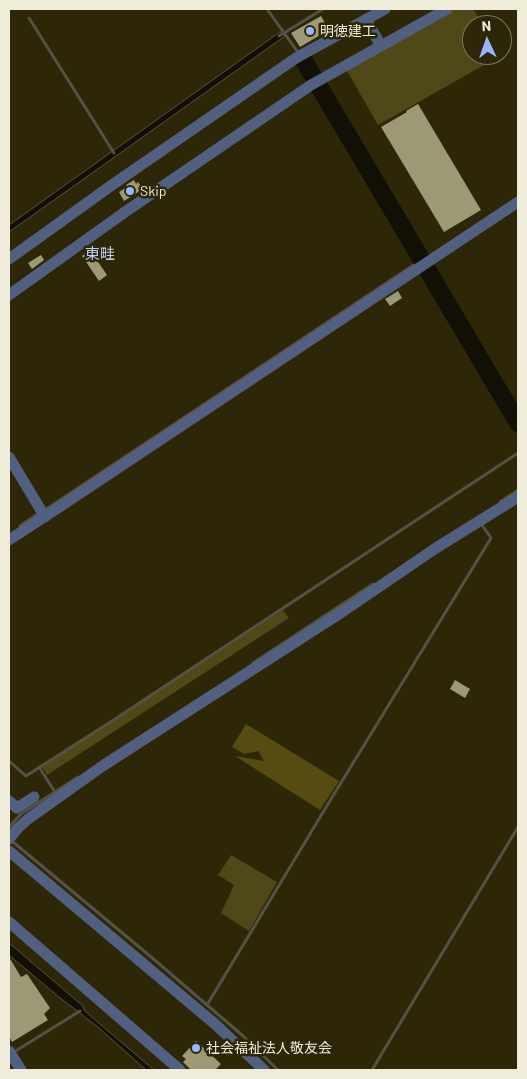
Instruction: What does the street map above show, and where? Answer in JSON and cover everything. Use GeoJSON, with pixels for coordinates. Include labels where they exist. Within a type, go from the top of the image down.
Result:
{"type":"FeatureCollection","features":[{"type":"Feature","properties":{"kind":"street"},"geometry":{"type":"LineString","coordinates":[[9,259],[112,185],[296,58],[385,9]]}},
{"type":"Feature","properties":{"kind":"street"},"geometry":{"type":"LineString","coordinates":[[9,295],[133,207],[316,82],[379,43],[447,9]]}},
{"type":"Feature","properties":{"kind":"street"},"geometry":{"type":"LineString","coordinates":[[366,19],[379,43]]}},
{"type":"Feature","properties":{"kind":"street"},"geometry":{"type":"LineString","coordinates":[[9,540],[43,513],[518,202]]}},
{"type":"Feature","properties":{"kind":"street"},"geometry":{"type":"LineString","coordinates":[[9,457],[43,513]]}},
{"type":"Feature","properties":{"kind":"street"},"geometry":{"type":"LineString","coordinates":[[9,839],[28,819],[104,765],[345,610],[436,548],[518,497]]}},
{"type":"Feature","properties":{"kind":"street"},"geometry":{"type":"LineString","coordinates":[[9,801],[17,808],[34,797]]}},
{"type":"Feature","properties":{"kind":"street"},"geometry":{"type":"LineString","coordinates":[[9,851],[208,1018],[264,1070]]}},
{"type":"Feature","properties":{"kind":"street"},"geometry":{"type":"LineString","coordinates":[[9,922],[180,1070]]}},
{"type":"Feature","properties":{"kind":"street"},"geometry":{"type":"LineString","coordinates":[[10,1054],[21,1070]]}},
{"type":"Feature","properties":{"kind":"shaded area"},"geometry":{"type":"Polygon","coordinates":[[[453,9],[473,9],[477,15],[462,15],[462,65],[484,65],[378,125],[346,69],[453,9]]]}},
{"type":"Feature","properties":{"kind":"shaded area"},"geometry":{"type":"Polygon","coordinates":[[[280,32],[285,36],[9,232],[9,225],[280,32]]]}},
{"type":"Feature","properties":{"kind":"shaded area"},"geometry":{"type":"Polygon","coordinates":[[[283,610],[289,618],[47,775],[42,767],[283,610]]]}},
{"type":"Feature","properties":{"kind":"shaded area"},"geometry":{"type":"Polygon","coordinates":[[[246,724],[339,781],[320,810],[235,756],[264,761],[258,751],[244,754],[232,747],[246,724]]]}},
{"type":"Feature","properties":{"kind":"shaded area"},"geometry":{"type":"Polygon","coordinates":[[[231,855],[277,882],[249,931],[221,913],[234,885],[218,875],[231,855]]]}},
{"type":"Feature","properties":{"kind":"shaded area"},"geometry":{"type":"Polygon","coordinates":[[[9,943],[154,1070],[146,1070],[99,1028],[9,955],[9,943]]]}},
{"type":"Feature","properties":{"kind":"building"},"geometry":{"type":"Polygon","coordinates":[[[321,16],[329,30],[300,47],[291,33],[321,16]]]}},
{"type":"Feature","properties":{"kind":"building"},"geometry":{"type":"Polygon","coordinates":[[[418,104],[481,210],[444,232],[381,127],[418,104]]]}},
{"type":"Feature","properties":{"kind":"building"},"geometry":{"type":"Polygon","coordinates":[[[134,180],[143,189],[124,201],[119,192],[134,180]]]}},
{"type":"Feature","properties":{"kind":"building"},"geometry":{"type":"Polygon","coordinates":[[[90,250],[107,275],[99,281],[82,256],[90,250]]]}},
{"type":"Feature","properties":{"kind":"building"},"geometry":{"type":"Polygon","coordinates":[[[41,255],[44,260],[32,269],[28,263],[41,255]]]}},
{"type":"Feature","properties":{"kind":"building"},"geometry":{"type":"Polygon","coordinates":[[[398,291],[402,298],[390,306],[385,299],[398,291]]]}},
{"type":"Feature","properties":{"kind":"building"},"geometry":{"type":"Polygon","coordinates":[[[455,680],[470,689],[465,698],[450,689],[455,680]]]}},
{"type":"Feature","properties":{"kind":"building"},"geometry":{"type":"Polygon","coordinates":[[[9,957],[21,977],[27,974],[50,1008],[44,1014],[48,1020],[12,1042],[9,1036],[9,957]]]}},
{"type":"Feature","properties":{"kind":"building","name":"社会福祉法人敬友会"},"geometry":{"type":"Polygon","coordinates":[[[196,1041],[221,1064],[215,1070],[191,1070],[183,1062],[186,1059],[182,1056],[196,1041]]]}},
{"type":"Feature","properties":{"kind":"waterway"},"geometry":{"type":"LineString","coordinates":[[267,9],[297,51]]}},
{"type":"Feature","properties":{"kind":"waterway"},"geometry":{"type":"LineString","coordinates":[[279,36],[323,9]]}},
{"type":"Feature","properties":{"kind":"waterway"},"geometry":{"type":"LineString","coordinates":[[29,18],[114,153]]}},
{"type":"Feature","properties":{"kind":"waterway"},"geometry":{"type":"LineString","coordinates":[[304,61],[423,262]]}},
{"type":"Feature","properties":{"kind":"waterway"},"geometry":{"type":"LineString","coordinates":[[45,510],[421,260]]}},
{"type":"Feature","properties":{"kind":"waterway"},"geometry":{"type":"LineString","coordinates":[[427,269],[518,423]]}},
{"type":"Feature","properties":{"kind":"waterway"},"geometry":{"type":"LineString","coordinates":[[9,761],[26,776],[518,453]]}},
{"type":"Feature","properties":{"kind":"waterway"},"geometry":{"type":"LineString","coordinates":[[500,502],[518,490]]}},
{"type":"Feature","properties":{"kind":"waterway"},"geometry":{"type":"LineString","coordinates":[[20,526],[39,513]]}},
{"type":"Feature","properties":{"kind":"waterway"},"geometry":{"type":"LineString","coordinates":[[207,1005],[491,538],[482,525]]}},
{"type":"Feature","properties":{"kind":"waterway"},"geometry":{"type":"LineString","coordinates":[[253,663],[373,584]]}},
{"type":"Feature","properties":{"kind":"waterway"},"geometry":{"type":"LineString","coordinates":[[39,767],[55,792]]}},
{"type":"Feature","properties":{"kind":"waterway"},"geometry":{"type":"LineString","coordinates":[[9,827],[21,814],[78,777]]}},
{"type":"Feature","properties":{"kind":"waterway"},"geometry":{"type":"LineString","coordinates":[[372,1070],[518,827]]}},
{"type":"Feature","properties":{"kind":"waterway"},"geometry":{"type":"LineString","coordinates":[[13,842],[242,1035],[278,1070]]}},
{"type":"Feature","properties":{"kind":"waterway"},"geometry":{"type":"LineString","coordinates":[[14,1052],[80,1011]]}},
{"type":"Feature","properties":{"kind":"place","name":"明徳建工"},"geometry":{"type":"Point","coordinates":[310,31]}},
{"type":"Feature","properties":{"kind":"place","name":"Skip"},"geometry":{"type":"Point","coordinates":[130,191]}},
{"type":"Feature","properties":{"kind":"place","name":"社会福祉法人敬友会"},"geometry":{"type":"Point","coordinates":[196,1048]}},
{"type":"Feature","properties":{"kind":"district","name":"東畦"},"geometry":{"type":"Point","coordinates":[100,254]}}]}
